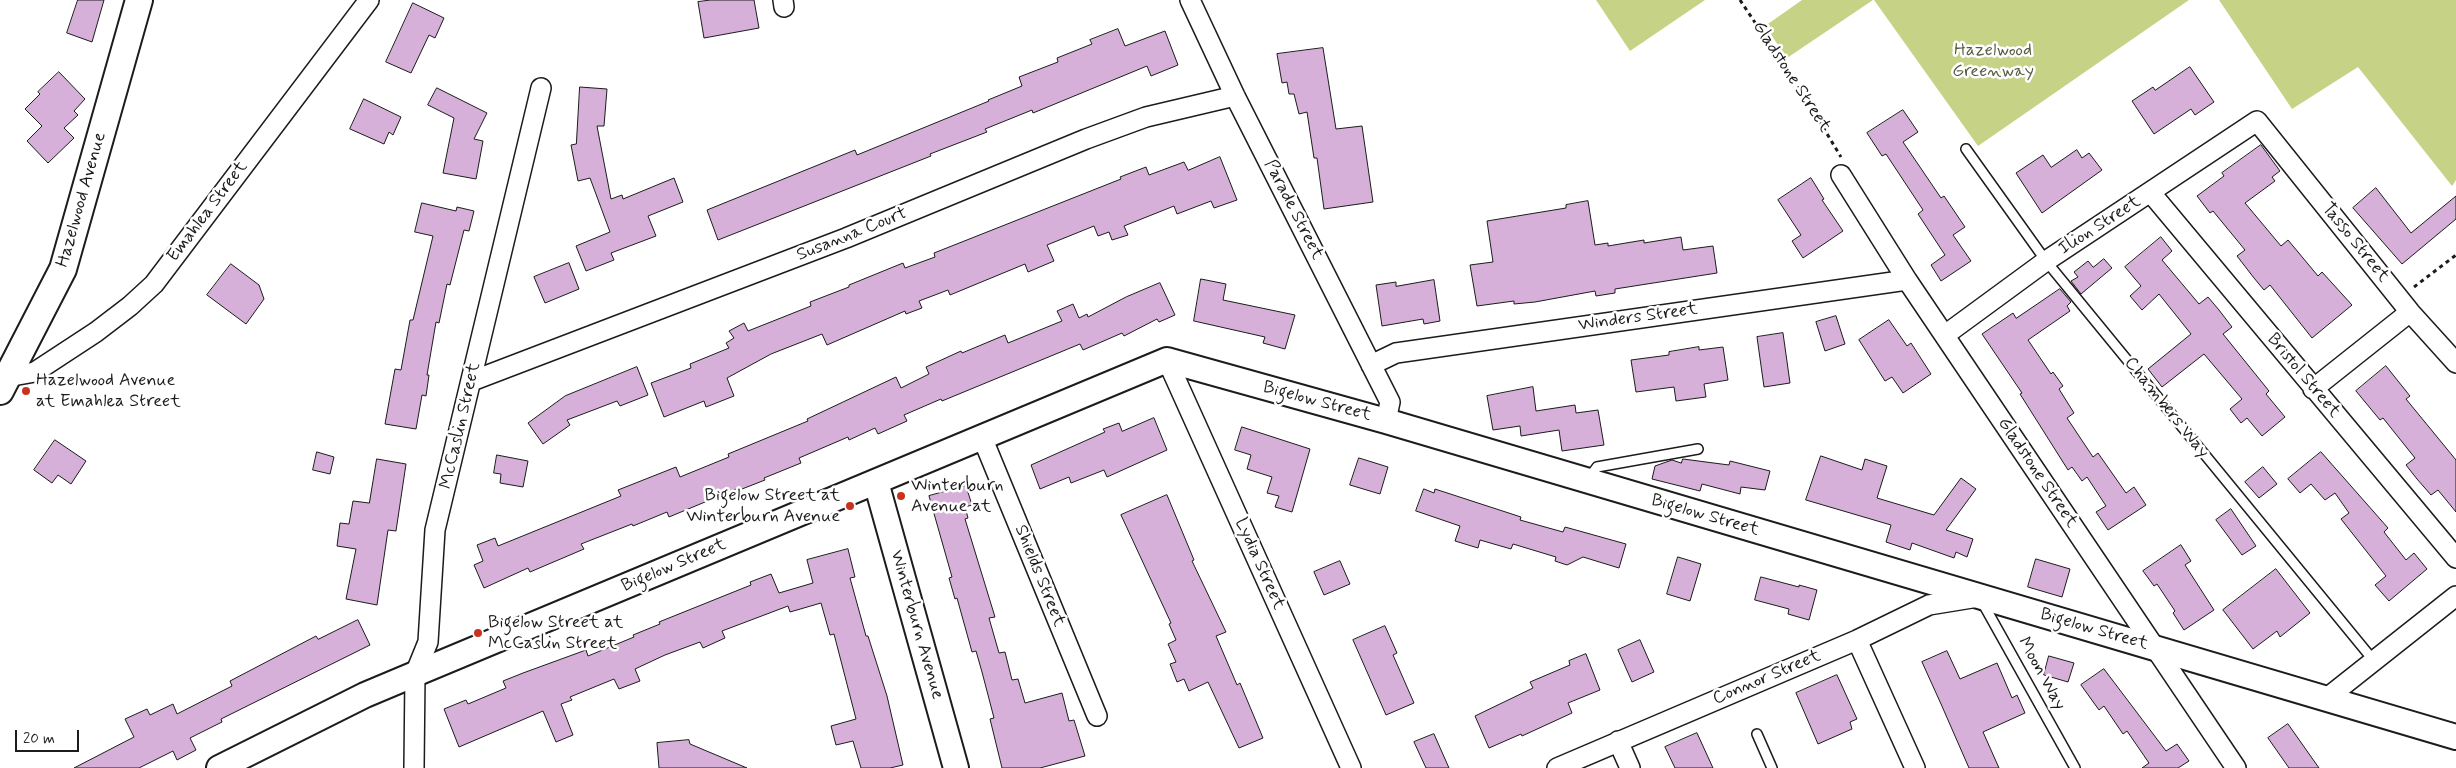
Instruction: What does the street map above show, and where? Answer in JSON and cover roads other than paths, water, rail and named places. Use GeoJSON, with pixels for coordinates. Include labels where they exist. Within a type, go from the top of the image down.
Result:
{"type":"FeatureCollection","features":[{"type":"Feature","properties":{"kind":"main road","name":"Hazelwood Avenue"},"geometry":{"type":"LineString","coordinates":[[4,384],[63,269],[139,0]]}},
{"type":"Feature","properties":{"kind":"street","name":"Emahlea Street"},"geometry":{"type":"LineString","coordinates":[[4,384],[35,372],[96,332],[130,306],[154,284],[369,0]]}},
{"type":"Feature","properties":{"kind":"street","name":"Parade Street"},"geometry":{"type":"LineString","coordinates":[[1190,0],[1235,96],[1390,402],[1386,421]]}},
{"type":"Feature","properties":{"kind":"street","name":"McCaslin Street"},"geometry":{"type":"LineString","coordinates":[[414,768],[415,674],[428,642],[435,530],[541,88]]}},
{"type":"Feature","properties":{"kind":"street","name":"Susanna Court"},"geometry":{"type":"LineString","coordinates":[[472,380],[846,238],[1138,120],[1235,96]]}},
{"type":"Feature","properties":{"kind":"street","name":"Ilion Street"},"geometry":{"type":"LineString","coordinates":[[1945,335],[2046,261],[2257,121]]}},
{"type":"Feature","properties":{"kind":"street","name":"Tasso Street"},"geometry":{"type":"LineString","coordinates":[[2257,121],[2405,305],[2456,364]]}},
{"type":"Feature","properties":{"kind":"street","name":"Gladstone Street"},"geometry":{"type":"LineString","coordinates":[[1841,175],[1907,280],[2236,768]]}},
{"type":"Feature","properties":{"kind":"street","name":"Bristol Street"},"geometry":{"type":"LineString","coordinates":[[2151,193],[2456,558]]}},
{"type":"Feature","properties":{"kind":"street","name":"Winders Street"},"geometry":{"type":"LineString","coordinates":[[1371,364],[1396,353],[1907,280]]}},
{"type":"Feature","properties":{"kind":"street"},"geometry":{"type":"LineString","coordinates":[[2313,389],[2405,305]]}},
{"type":"Feature","properties":{"kind":"street","name":"Bigelow Street"},"geometry":{"type":"LineString","coordinates":[[220,768],[365,695],[1167,360],[1386,421],[2456,736]]}},
{"type":"Feature","properties":{"kind":"street","name":"Lydia Street"},"geometry":{"type":"LineString","coordinates":[[1167,360],[1351,768]]}},
{"type":"Feature","properties":{"kind":"street","name":"Shields Street"},"geometry":{"type":"LineString","coordinates":[[982,437],[1097,716]]}},
{"type":"Feature","properties":{"kind":"street","name":"Winterburn Avenue"},"geometry":{"type":"LineString","coordinates":[[876,482],[956,768]]}},
{"type":"Feature","properties":{"kind":"street"},"geometry":{"type":"LineString","coordinates":[[2327,698],[2456,596]]}},
{"type":"Feature","properties":{"kind":"street","name":"Connor Street"},"geometry":{"type":"LineString","coordinates":[[1557,768],[1857,640],[1929,605],[1979,597]]}},
{"type":"Feature","properties":{"kind":"street"},"geometry":{"type":"LineString","coordinates":[[1857,640],[1915,768]]}},
{"type":"Feature","properties":{"kind":"street"},"geometry":{"type":"LineString","coordinates":[[1618,741],[1630,768]]}},
{"type":"Feature","properties":{"kind":"lane","name":"Chambers Way"},"geometry":{"type":"LineString","coordinates":[[1966,149],[2046,261],[2374,661]]}},
{"type":"Feature","properties":{"kind":"lane"},"geometry":{"type":"LineString","coordinates":[[1587,481],[1597,467],[1698,449]]}},
{"type":"Feature","properties":{"kind":"lane","name":"Moon Way"},"geometry":{"type":"LineString","coordinates":[[1979,597],[2075,768]]}},
{"type":"Feature","properties":{"kind":"lane"},"geometry":{"type":"LineString","coordinates":[[1757,734],[1772,768]]}},
{"type":"Feature","properties":{"kind":"place","name":"Hazelwood Avenue at Emahlea Street"},"geometry":{"type":"Point","coordinates":[26,391]}},
{"type":"Feature","properties":{"kind":"place","name":"Winterburn Avenue at"},"geometry":{"type":"Point","coordinates":[901,496]}},
{"type":"Feature","properties":{"kind":"place","name":"Bigelow Street at Winterburn Avenue"},"geometry":{"type":"Point","coordinates":[850,506]}},
{"type":"Feature","properties":{"kind":"place","name":"Bigelow Street at McCaslin Street"},"geometry":{"type":"Point","coordinates":[478,633]}},
{"type":"Feature","properties":{"kind":"park label","name":"Hazelwood Greenway"},"geometry":{"type":"Point","coordinates":[1993,61]}}]}
